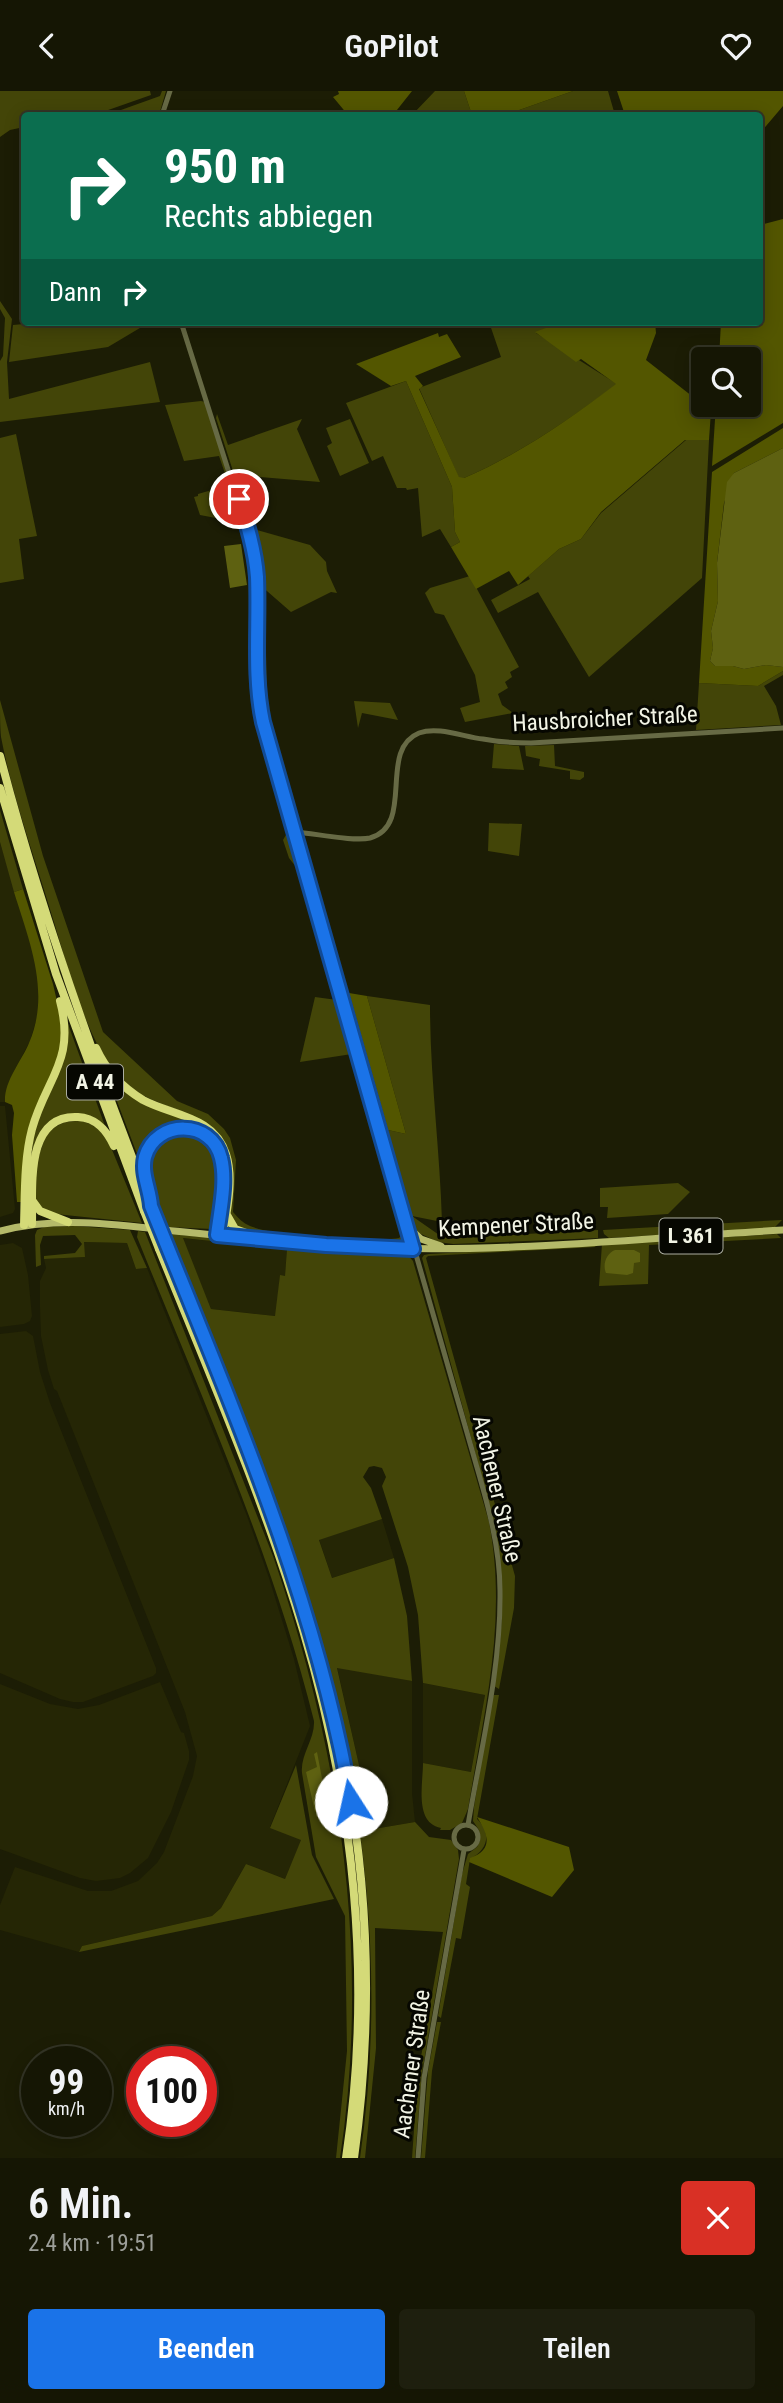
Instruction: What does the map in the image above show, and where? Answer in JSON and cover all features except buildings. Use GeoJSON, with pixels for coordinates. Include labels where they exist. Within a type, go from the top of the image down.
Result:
{"type":"FeatureCollection","features":[{"type":"Feature","properties":{"kind":"highway","name":"A 44"},"geometry":{"type":"LineString","coordinates":[[0,756],[37,887],[73,997],[148,1208],[275,1547],[308,1647],[333,1747],[349,1850],[357,1953],[356,2055],[346,2158]]}},
{"type":"Feature","properties":{"kind":"highway","name":"A 44"},"geometry":{"type":"LineString","coordinates":[[0,788],[56,974],[136,1189],[148,1208]]}},
{"type":"Feature","properties":{"kind":"highway"},"geometry":{"type":"LineString","coordinates":[[28,1224],[30,1136],[38,1110],[57,1073],[64,1044],[64,1020],[56,974]]}},
{"type":"Feature","properties":{"kind":"highway"},"geometry":{"type":"LineString","coordinates":[[73,997],[83,1012],[98,1053],[117,1080],[144,1100],[203,1123],[218,1138],[228,1163],[226,1212],[220,1235]]}},
{"type":"Feature","properties":{"kind":"highway"},"geometry":{"type":"LineString","coordinates":[[28,1224],[39,1141],[53,1123],[71,1117],[89,1119],[104,1129],[127,1177],[136,1189]]}},
{"type":"Feature","properties":{"kind":"highway"},"geometry":{"type":"LineString","coordinates":[[148,1208],[144,1171],[149,1146],[173,1129],[184,1128],[202,1132],[218,1148],[222,1162],[220,1235]]}},
{"type":"Feature","properties":{"kind":"highway"},"geometry":{"type":"LineString","coordinates":[[32,1200],[40,1211],[68,1222]]}},
{"type":"Feature","properties":{"kind":"highway"},"geometry":{"type":"LineString","coordinates":[[226,1212],[234,1229],[266,1240]]}},
{"type":"Feature","properties":{"kind":"highway","name":"A 44"},"geometry":{"type":"LineString","coordinates":[[164,1249],[233,1411],[283,1542],[316,1646],[341,1746],[358,1851],[366,1959],[365,2055],[355,2158]]}},
{"type":"Feature","properties":{"kind":"main road","name":"Kempener Straße"},"geometry":{"type":"LineString","coordinates":[[0,1231],[28,1224],[103,1223],[266,1240],[413,1249],[783,1230]]}},
{"type":"Feature","properties":{"kind":"main road","name":"L 361"},"geometry":{"type":"LineString","coordinates":[[407,1227],[421,1239],[449,1248]]}},
{"type":"Feature","properties":{"kind":"street"},"geometry":{"type":"LineString","coordinates":[[163,112],[170,91]]}},
{"type":"Feature","properties":{"kind":"street","name":"Aachener Straße"},"geometry":{"type":"LineString","coordinates":[[182,326],[252,543],[257,577],[261,710],[494,1534],[500,1591],[498,1647],[468,1825]]}},
{"type":"Feature","properties":{"kind":"street","name":"Hausbroicher Straße"},"geometry":{"type":"LineString","coordinates":[[295,832],[365,839],[383,831],[392,813],[402,750],[410,738],[423,732],[437,731],[499,741],[536,743],[783,728]]}},
{"type":"Feature","properties":{"kind":"street","name":"Aachener Straße"},"geometry":{"type":"LineString","coordinates":[[468,1825],[476,1829],[479,1837],[476,1846],[464,1850],[457,1846],[453,1836],[457,1829],[468,1825]]}},
{"type":"Feature","properties":{"kind":"street","name":"Aachener Straße"},"geometry":{"type":"LineString","coordinates":[[418,2158],[424,2078],[464,1850]]}},
{"type":"Feature","properties":{"kind":"shaded area"},"geometry":{"type":"Polygon","coordinates":[[[0,91],[150,91],[151,95],[103,112],[21,112],[21,128],[10,130],[0,137],[0,91]]]}},
{"type":"Feature","properties":{"kind":"shaded area"},"geometry":{"type":"Polygon","coordinates":[[[162,91],[166,91],[160,112],[115,112],[160,96],[162,91]]]}},
{"type":"Feature","properties":{"kind":"shaded area"},"geometry":{"type":"Polygon","coordinates":[[[338,91],[412,91],[395,112],[346,112],[333,97],[339,94],[338,91]]]}},
{"type":"Feature","properties":{"kind":"shaded area"},"geometry":{"type":"Polygon","coordinates":[[[435,91],[464,91],[471,112],[415,112],[435,91]]]}},
{"type":"Feature","properties":{"kind":"shaded area"},"geometry":{"type":"Polygon","coordinates":[[[464,91],[573,91],[514,112],[471,112],[464,91]]]}},
{"type":"Feature","properties":{"kind":"shaded area"},"geometry":{"type":"Polygon","coordinates":[[[573,91],[608,91],[614,112],[514,112],[573,91]]]}},
{"type":"Feature","properties":{"kind":"shaded area"},"geometry":{"type":"Polygon","coordinates":[[[617,91],[783,91],[783,106],[763,129],[763,112],[624,112],[617,91]]]}},
{"type":"Feature","properties":{"kind":"shaded area"},"geometry":{"type":"Polygon","coordinates":[[[783,219],[783,423],[712,466],[715,417],[761,417],[761,347],[720,347],[721,326],[763,326],[763,224],[783,219]]]}},
{"type":"Feature","properties":{"kind":"shaded area"},"geometry":{"type":"Polygon","coordinates":[[[0,301],[12,319],[7,362],[9,399],[150,362],[160,402],[0,422],[0,361],[3,356],[5,318],[0,309],[0,301]]]}},
{"type":"Feature","properties":{"kind":"shaded area"},"geometry":{"type":"Polygon","coordinates":[[[13,325],[143,326],[108,347],[9,362],[13,325]]]}},
{"type":"Feature","properties":{"kind":"shaded area"},"geometry":{"type":"Polygon","coordinates":[[[490,326],[553,326],[536,333],[617,384],[524,447],[485,469],[459,478],[419,388],[501,357],[490,326]]]}},
{"type":"Feature","properties":{"kind":"shaded area"},"geometry":{"type":"Polygon","coordinates":[[[551,326],[655,326],[656,333],[646,360],[691,395],[691,417],[711,417],[709,440],[685,440],[601,512],[581,539],[559,549],[518,585],[509,571],[476,589],[451,547],[460,542],[455,532],[452,487],[406,381],[391,386],[356,364],[438,333],[439,337],[447,334],[461,357],[415,376],[423,386],[419,389],[459,477],[464,478],[543,435],[616,384],[581,359],[576,362],[535,332],[551,326]]]}},
{"type":"Feature","properties":{"kind":"shaded area"},"geometry":{"type":"Polygon","coordinates":[[[406,381],[452,487],[455,532],[460,542],[451,547],[440,529],[422,537],[418,488],[397,488],[383,456],[372,461],[346,403],[406,381]]]}},
{"type":"Feature","properties":{"kind":"shaded area"},"geometry":{"type":"Polygon","coordinates":[[[205,402],[243,518],[249,542],[252,566],[254,589],[251,590],[248,543],[242,523],[200,515],[194,497],[229,485],[219,456],[184,461],[165,405],[205,402]]]}},
{"type":"Feature","properties":{"kind":"shaded area"},"geometry":{"type":"Polygon","coordinates":[[[217,414],[228,445],[302,419],[297,429],[320,482],[237,475],[233,471],[217,414]]]}},
{"type":"Feature","properties":{"kind":"shaded area"},"geometry":{"type":"Polygon","coordinates":[[[350,419],[369,463],[340,476],[327,446],[332,443],[326,428],[350,419]]]}},
{"type":"Feature","properties":{"kind":"shaded area"},"geometry":{"type":"Polygon","coordinates":[[[783,428],[783,448],[734,473],[724,503],[717,563],[718,601],[711,631],[713,648],[710,661],[715,666],[744,669],[766,665],[783,667],[783,671],[758,686],[699,683],[712,472],[783,428]]]}},
{"type":"Feature","properties":{"kind":"shaded area"},"geometry":{"type":"Polygon","coordinates":[[[16,434],[37,536],[19,539],[24,579],[0,583],[0,438],[16,434]]]}},
{"type":"Feature","properties":{"kind":"shaded area"},"geometry":{"type":"Polygon","coordinates":[[[686,440],[709,440],[702,578],[589,677],[538,592],[498,613],[491,600],[530,579],[528,576],[559,549],[581,539],[601,513],[686,440]]]}},
{"type":"Feature","properties":{"kind":"shaded area"},"geometry":{"type":"Polygon","coordinates":[[[783,448],[783,667],[766,665],[744,669],[715,666],[710,661],[713,648],[711,631],[718,601],[717,563],[727,482],[734,473],[783,448]]]}},
{"type":"Feature","properties":{"kind":"shaded area"},"geometry":{"type":"Polygon","coordinates":[[[242,483],[257,530],[310,545],[326,562],[337,593],[331,592],[291,612],[260,585],[251,527],[239,488],[242,483]]]}},
{"type":"Feature","properties":{"kind":"shaded area"},"geometry":{"type":"Polygon","coordinates":[[[241,544],[247,585],[230,588],[224,546],[241,544]]]}},
{"type":"Feature","properties":{"kind":"shaded area"},"geometry":{"type":"Polygon","coordinates":[[[470,576],[519,667],[510,672],[512,677],[505,682],[508,688],[498,694],[502,705],[513,713],[465,722],[460,708],[480,702],[475,675],[444,615],[435,613],[425,593],[430,588],[470,576]]]}},
{"type":"Feature","properties":{"kind":"shaded area"},"geometry":{"type":"Polygon","coordinates":[[[264,595],[267,709],[301,828],[295,824],[264,715],[259,599],[264,595]]]}},
{"type":"Feature","properties":{"kind":"shaded area"},"geometry":{"type":"Polygon","coordinates":[[[783,671],[783,675],[764,686],[776,706],[781,725],[696,730],[699,683],[758,686],[783,671]]]}},
{"type":"Feature","properties":{"kind":"shaded area"},"geometry":{"type":"Polygon","coordinates":[[[0,700],[43,856],[103,1032],[177,1101],[208,1114],[224,1129],[230,1138],[236,1160],[233,1212],[250,1226],[281,1233],[346,1239],[399,1238],[402,1235],[398,1216],[352,1054],[300,1062],[315,997],[337,1000],[298,864],[296,867],[289,858],[283,840],[287,833],[292,835],[386,1162],[401,1219],[404,1236],[401,1242],[309,1241],[284,1239],[243,1230],[231,1222],[215,1130],[204,1122],[129,1087],[107,1061],[77,996],[23,822],[1,737],[0,700]]]}},
{"type":"Feature","properties":{"kind":"shaded area"},"geometry":{"type":"Polygon","coordinates":[[[354,701],[390,703],[398,720],[362,713],[358,728],[354,701]]]}},
{"type":"Feature","properties":{"kind":"shaded area"},"geometry":{"type":"Polygon","coordinates":[[[494,744],[519,746],[524,770],[492,768],[494,744]]]}},
{"type":"Feature","properties":{"kind":"shaded area"},"geometry":{"type":"Polygon","coordinates":[[[554,745],[555,766],[584,772],[584,777],[580,780],[570,779],[570,771],[539,766],[540,759],[526,756],[525,746],[554,745]]]}},
{"type":"Feature","properties":{"kind":"shaded area"},"geometry":{"type":"Polygon","coordinates":[[[0,810],[23,889],[14,892],[0,842],[0,810]]]}},
{"type":"Feature","properties":{"kind":"shaded area"},"geometry":{"type":"Polygon","coordinates":[[[489,823],[522,824],[519,856],[488,851],[489,823]]]}},
{"type":"Feature","properties":{"kind":"shaded area"},"geometry":{"type":"Polygon","coordinates":[[[303,838],[388,1130],[406,1134],[367,996],[430,1005],[442,1222],[412,1216],[442,1237],[598,1230],[598,1238],[453,1244],[438,1242],[415,1231],[301,848],[303,838]]]}},
{"type":"Feature","properties":{"kind":"shaded area"},"geometry":{"type":"Polygon","coordinates":[[[0,842],[35,958],[39,982],[38,1014],[30,1041],[12,1075],[5,1102],[0,1102],[0,842]]]}},
{"type":"Feature","properties":{"kind":"shaded area"},"geometry":{"type":"Polygon","coordinates":[[[23,889],[53,984],[63,1027],[59,1059],[27,1134],[21,1202],[17,1202],[12,1135],[14,1113],[12,1105],[5,1102],[5,1094],[29,1043],[38,1005],[38,986],[31,948],[14,892],[23,889]]]}},
{"type":"Feature","properties":{"kind":"shaded area"},"geometry":{"type":"Polygon","coordinates":[[[349,993],[367,996],[406,1134],[388,1130],[349,993]]]}},
{"type":"Feature","properties":{"kind":"shaded area"},"geometry":{"type":"Polygon","coordinates":[[[68,1024],[105,1126],[93,1119],[50,1124],[29,1183],[34,1128],[68,1024]]]}},
{"type":"Feature","properties":{"kind":"shaded area"},"geometry":{"type":"Polygon","coordinates":[[[104,1067],[126,1090],[201,1124],[225,1165],[206,1134],[166,1130],[142,1167],[104,1067]]]}},
{"type":"Feature","properties":{"kind":"shaded area"},"geometry":{"type":"Polygon","coordinates":[[[0,1106],[5,1106],[15,1209],[13,1213],[0,1217],[0,1106]]]}},
{"type":"Feature","properties":{"kind":"shaded area"},"geometry":{"type":"Polygon","coordinates":[[[77,1120],[95,1127],[108,1140],[142,1223],[46,1213],[35,1199],[38,1161],[45,1138],[52,1129],[77,1120]]]}},
{"type":"Feature","properties":{"kind":"shaded area"},"geometry":{"type":"Polygon","coordinates":[[[183,1131],[200,1134],[209,1140],[214,1149],[219,1188],[216,1224],[212,1229],[167,1227],[148,1177],[149,1159],[155,1146],[167,1137],[183,1131]]]}},
{"type":"Feature","properties":{"kind":"shaded area"},"geometry":{"type":"Polygon","coordinates":[[[678,1183],[690,1192],[668,1214],[607,1218],[608,1207],[600,1207],[600,1188],[678,1183]]]}},
{"type":"Feature","properties":{"kind":"shaded area"},"geometry":{"type":"Polygon","coordinates":[[[782,1220],[774,1228],[609,1238],[603,1230],[782,1220]]]}},
{"type":"Feature","properties":{"kind":"shaded area"},"geometry":{"type":"Polygon","coordinates":[[[44,1227],[130,1230],[147,1268],[136,1269],[127,1243],[84,1242],[85,1257],[44,1259],[44,1256],[75,1253],[82,1244],[75,1235],[43,1236],[40,1245],[41,1265],[36,1267],[37,1230],[44,1227]]]}},
{"type":"Feature","properties":{"kind":"shaded area"},"geometry":{"type":"Polygon","coordinates":[[[138,1231],[145,1232],[273,1556],[316,1703],[332,1778],[350,1929],[352,2005],[349,2082],[340,2158],[336,2158],[347,2051],[345,1916],[316,1857],[302,1773],[314,1721],[278,1597],[234,1476],[137,1237],[138,1231]]]}},
{"type":"Feature","properties":{"kind":"shaded area"},"geometry":{"type":"Polygon","coordinates":[[[169,1234],[407,1254],[413,1261],[489,1522],[496,1595],[492,1666],[468,1809],[462,1823],[450,1830],[440,1830],[441,1828],[432,1825],[423,1811],[423,1763],[471,1772],[485,1695],[423,1683],[418,1615],[408,1567],[382,1486],[386,1477],[382,1468],[369,1467],[363,1477],[371,1488],[382,1519],[319,1540],[332,1578],[394,1558],[407,1616],[412,1681],[337,1668],[359,1765],[368,1830],[415,1822],[429,1837],[451,1840],[458,1850],[459,1859],[422,2073],[415,2158],[412,2158],[418,2074],[443,1932],[375,1928],[376,2048],[365,2158],[360,2158],[371,2040],[369,1921],[356,1803],[345,1744],[317,1628],[299,1571],[258,1458],[169,1234]],[[183,1238],[211,1309],[275,1316],[280,1275],[285,1276],[287,1249],[183,1238]]]}},
{"type":"Feature","properties":{"kind":"shaded area"},"geometry":{"type":"Polygon","coordinates":[[[777,1234],[781,1238],[649,1245],[648,1284],[599,1286],[602,1244],[777,1234]]]}},
{"type":"Feature","properties":{"kind":"shaded area"},"geometry":{"type":"Polygon","coordinates":[[[182,1238],[287,1249],[285,1276],[280,1276],[276,1316],[211,1309],[182,1238]]]}},
{"type":"Feature","properties":{"kind":"shaded area"},"geometry":{"type":"Polygon","coordinates":[[[84,1242],[127,1243],[136,1269],[147,1268],[247,1516],[294,1659],[310,1726],[270,1827],[302,1839],[285,1879],[246,1864],[221,1908],[212,1916],[82,1946],[79,1952],[0,1930],[0,1905],[15,1867],[88,1891],[111,1891],[138,1881],[157,1863],[164,1852],[193,1776],[197,1756],[185,1712],[48,1370],[41,1336],[40,1281],[46,1268],[44,1259],[84,1257],[84,1242]]]}},
{"type":"Feature","properties":{"kind":"shaded area"},"geometry":{"type":"Polygon","coordinates":[[[13,1243],[22,1248],[32,1316],[30,1321],[24,1324],[0,1327],[0,1245],[13,1243]]]}},
{"type":"Feature","properties":{"kind":"shaded area"},"geometry":{"type":"Polygon","coordinates":[[[593,1245],[596,1247],[426,1258],[515,1576],[514,1608],[499,1689],[494,1686],[501,1624],[498,1543],[422,1258],[429,1254],[593,1245]]]}},
{"type":"Feature","properties":{"kind":"shaded area"},"geometry":{"type":"Polygon","coordinates":[[[615,1250],[634,1250],[640,1253],[640,1262],[634,1263],[633,1273],[606,1273],[606,1259],[615,1250]]]}},
{"type":"Feature","properties":{"kind":"shaded area"},"geometry":{"type":"Polygon","coordinates":[[[26,1331],[33,1336],[50,1403],[156,1668],[153,1676],[83,1702],[60,1699],[0,1673],[0,1334],[26,1331]]]}},
{"type":"Feature","properties":{"kind":"shaded area"},"geometry":{"type":"Polygon","coordinates":[[[382,1519],[394,1558],[332,1578],[319,1539],[382,1519]]]}},
{"type":"Feature","properties":{"kind":"shaded area"},"geometry":{"type":"Polygon","coordinates":[[[337,1667],[412,1681],[412,1793],[415,1822],[368,1830],[359,1765],[337,1667]]]}},
{"type":"Feature","properties":{"kind":"shaded area"},"geometry":{"type":"Polygon","coordinates":[[[160,1682],[181,1732],[184,1733],[189,1760],[171,1812],[148,1858],[120,1878],[96,1881],[80,1878],[0,1849],[0,1684],[50,1704],[78,1709],[99,1705],[160,1682]]]}},
{"type":"Feature","properties":{"kind":"shaded area"},"geometry":{"type":"Polygon","coordinates":[[[423,1683],[485,1695],[471,1772],[423,1763],[423,1683]]]}},
{"type":"Feature","properties":{"kind":"shaded area"},"geometry":{"type":"Polygon","coordinates":[[[494,1695],[499,1695],[477,1819],[485,1830],[486,1841],[481,1851],[470,1859],[466,1884],[470,1887],[461,1939],[456,1938],[441,2018],[438,2016],[462,1874],[468,1854],[480,1841],[479,1830],[473,1821],[474,1807],[494,1695]]]}},
{"type":"Feature","properties":{"kind":"shaded area"},"geometry":{"type":"Polygon","coordinates":[[[317,1752],[328,1810],[315,1812],[306,1772],[317,1767],[314,1754],[317,1752]]]}},
{"type":"Feature","properties":{"kind":"shaded area"},"geometry":{"type":"Polygon","coordinates":[[[296,1765],[312,1855],[334,1899],[79,1952],[82,1946],[212,1916],[221,1908],[246,1864],[285,1879],[301,1840],[270,1828],[296,1765]]]}},
{"type":"Feature","properties":{"kind":"shaded area"},"geometry":{"type":"Polygon","coordinates":[[[477,1817],[569,1847],[574,1870],[552,1897],[469,1862],[470,1858],[483,1850],[487,1840],[477,1817]]]}},
{"type":"Feature","properties":{"kind":"shaded area"},"geometry":{"type":"Polygon","coordinates":[[[437,2022],[441,2022],[432,2071],[425,2158],[421,2158],[428,2071],[437,2022]]]}},
{"type":"Feature","properties":{"kind":"route"},"geometry":{"type":"LineString","coordinates":[[239,499],[250,534],[256,569],[263,722],[413,1249],[326,1245],[217,1235],[223,1173],[221,1156],[209,1138],[194,1129],[173,1129],[156,1139],[146,1154],[144,1171],[151,1206],[241,1431],[296,1582],[327,1685],[351,1802]]}}]}
